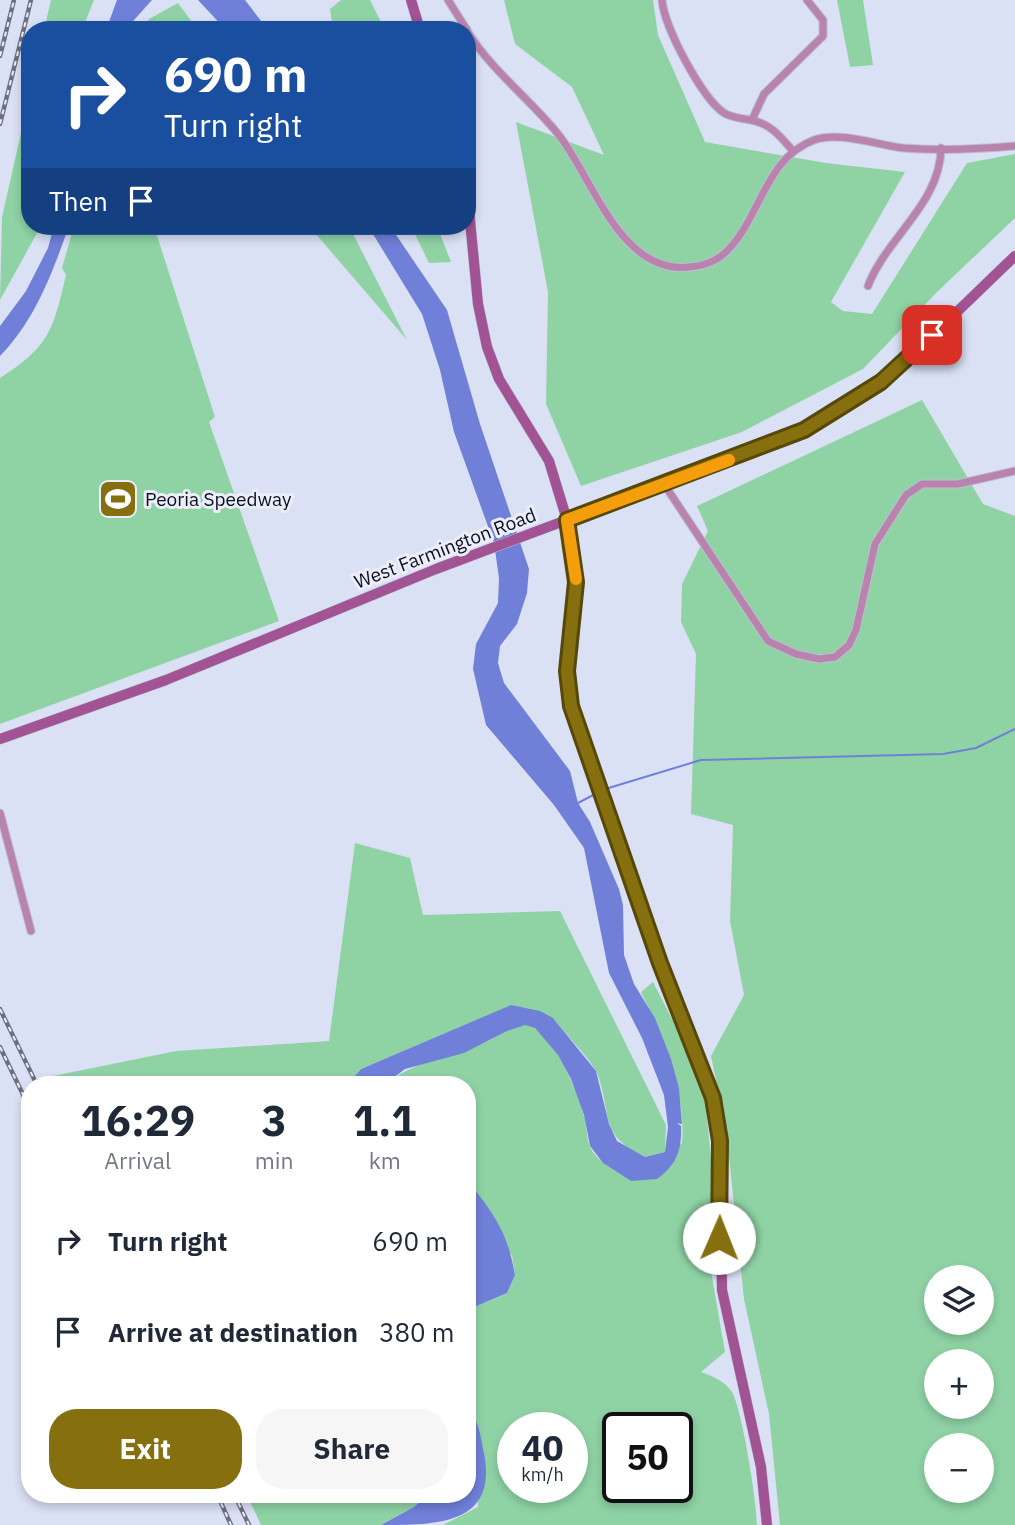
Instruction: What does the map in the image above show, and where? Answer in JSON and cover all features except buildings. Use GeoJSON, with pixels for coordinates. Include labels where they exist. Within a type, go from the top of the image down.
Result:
{"type":"FeatureCollection","features":[{"type":"Feature","properties":{"kind":"main road"},"geometry":{"type":"LineString","coordinates":[[411,0],[417,21]]}},
{"type":"Feature","properties":{"kind":"main road"},"geometry":{"type":"LineString","coordinates":[[471,235],[478,304],[486,347],[506,392],[549,461],[567,520],[576,582],[568,688],[575,723],[603,795],[660,963],[713,1098],[720,1141],[722,1290],[761,1467],[767,1525]]}},
{"type":"Feature","properties":{"kind":"main road","name":"West Farmington Road"},"geometry":{"type":"LineString","coordinates":[[0,739],[166,680],[436,569],[777,442],[844,407],[891,374],[1015,256]]}},
{"type":"Feature","properties":{"kind":"street"},"geometry":{"type":"LineString","coordinates":[[448,0],[461,21]]}},
{"type":"Feature","properties":{"kind":"street"},"geometry":{"type":"LineString","coordinates":[[662,0],[677,47],[716,104],[728,115],[752,120],[775,130],[793,151]]}},
{"type":"Feature","properties":{"kind":"street"},"geometry":{"type":"LineString","coordinates":[[752,120],[764,94],[823,36],[823,20],[807,0]]}},
{"type":"Feature","properties":{"kind":"street"},"geometry":{"type":"LineString","coordinates":[[476,43],[493,67],[561,137],[592,193],[642,255],[654,262],[687,268],[713,261],[724,253],[740,233],[776,170],[793,151],[824,138],[908,148],[1015,146]]}},
{"type":"Feature","properties":{"kind":"street"},"geometry":{"type":"LineString","coordinates":[[868,286],[875,266],[891,250],[937,178],[942,148]]}},
{"type":"Feature","properties":{"kind":"street"},"geometry":{"type":"LineString","coordinates":[[664,484],[768,641],[796,654],[819,659],[835,657],[849,645],[856,630],[876,544],[906,495],[922,484],[958,484],[1015,471]]}},
{"type":"Feature","properties":{"kind":"street"},"geometry":{"type":"LineString","coordinates":[[0,813],[31,931]]}},
{"type":"Feature","properties":{"kind":"green space"},"geometry":{"type":"Polygon","coordinates":[[[51,0],[94,0],[86,21],[46,21],[51,0]]]}},
{"type":"Feature","properties":{"kind":"green space"},"geometry":{"type":"Polygon","coordinates":[[[341,0],[370,0],[380,21],[332,21],[330,9],[341,0]]]}},
{"type":"Feature","properties":{"kind":"green space"},"geometry":{"type":"Polygon","coordinates":[[[504,0],[653,0],[658,35],[705,142],[826,163],[905,172],[831,302],[843,311],[872,314],[967,163],[1015,154],[1015,218],[936,293],[863,369],[742,432],[581,486],[546,404],[548,292],[516,122],[604,155],[572,87],[515,44],[504,0]]]}},
{"type":"Feature","properties":{"kind":"green space"},"geometry":{"type":"Polygon","coordinates":[[[837,0],[863,0],[873,65],[850,67],[837,0]]]}},
{"type":"Feature","properties":{"kind":"green space"},"geometry":{"type":"Polygon","coordinates":[[[178,3],[191,21],[148,21],[178,3]]]}},
{"type":"Feature","properties":{"kind":"green space"},"geometry":{"type":"Polygon","coordinates":[[[21,133],[21,235],[36,235],[0,300],[2,217],[21,133]]]}},
{"type":"Feature","properties":{"kind":"green space","name":"Peoria Speedway"},"geometry":{"type":"Polygon","coordinates":[[[71,235],[157,235],[215,417],[209,422],[279,621],[0,724],[0,378],[30,356],[47,335],[66,275],[62,268],[71,235]]]}},
{"type":"Feature","properties":{"kind":"green space"},"geometry":{"type":"Polygon","coordinates":[[[317,235],[354,235],[407,340],[317,235]]]}},
{"type":"Feature","properties":{"kind":"green space"},"geometry":{"type":"Polygon","coordinates":[[[415,235],[440,235],[451,262],[429,263],[415,235]]]}},
{"type":"Feature","properties":{"kind":"green space"},"geometry":{"type":"Polygon","coordinates":[[[922,400],[983,504],[1015,516],[1015,1525],[780,1525],[769,1414],[744,1299],[726,1129],[711,1056],[744,995],[730,921],[733,825],[691,814],[696,654],[681,622],[682,584],[708,531],[697,506],[922,400]]]}},
{"type":"Feature","properties":{"kind":"green space"},"geometry":{"type":"Polygon","coordinates":[[[355,843],[410,858],[423,915],[560,911],[666,1125],[665,1152],[645,1157],[620,1140],[609,1122],[597,1073],[553,1018],[493,1013],[361,1069],[355,1076],[53,1076],[176,1051],[329,1041],[355,843]]]}},
{"type":"Feature","properties":{"kind":"green space"},"geometry":{"type":"Polygon","coordinates":[[[653,982],[674,1023],[705,1099],[714,1187],[711,1271],[725,1352],[701,1372],[726,1385],[736,1402],[748,1457],[757,1525],[443,1525],[478,1507],[476,1306],[507,1293],[515,1275],[512,1256],[476,1194],[476,1076],[397,1076],[418,1065],[481,1044],[514,1028],[525,1025],[535,1028],[554,1048],[570,1078],[581,1106],[593,1153],[631,1181],[682,1143],[681,1104],[666,1046],[641,992],[653,982]]]}},
{"type":"Feature","properties":{"kind":"green space"},"geometry":{"type":"Polygon","coordinates":[[[251,1503],[419,1503],[381,1525],[261,1525],[251,1503]]]}},
{"type":"Feature","properties":{"kind":"water"},"geometry":{"type":"Polygon","coordinates":[[[117,0],[152,0],[133,21],[109,21],[117,0]]]}},
{"type":"Feature","properties":{"kind":"water"},"geometry":{"type":"Polygon","coordinates":[[[198,0],[245,0],[261,21],[218,21],[198,0]]]}},
{"type":"Feature","properties":{"kind":"water"},"geometry":{"type":"Polygon","coordinates":[[[52,235],[66,235],[33,311],[13,342],[0,356],[0,326],[26,291],[48,248],[52,235]]]}},
{"type":"Feature","properties":{"kind":"water"},"geometry":{"type":"Polygon","coordinates":[[[374,235],[396,235],[447,310],[480,424],[529,569],[527,593],[517,624],[500,646],[498,663],[504,683],[570,771],[578,803],[590,822],[619,889],[623,905],[624,955],[634,984],[655,1018],[679,1088],[682,1124],[677,1123],[681,1126],[679,1149],[674,1162],[657,1179],[631,1181],[603,1163],[590,1146],[584,1115],[571,1079],[558,1055],[535,1028],[525,1025],[507,1031],[464,1053],[405,1069],[396,1076],[355,1076],[361,1069],[511,1005],[540,1011],[553,1018],[596,1071],[609,1124],[617,1141],[645,1157],[665,1152],[668,1127],[664,1095],[642,1038],[609,973],[584,848],[554,805],[486,725],[473,669],[476,644],[498,603],[499,578],[494,543],[454,432],[440,370],[422,314],[374,235]]]}},
{"type":"Feature","properties":{"kind":"water"},"geometry":{"type":"Polygon","coordinates":[[[476,1191],[492,1213],[512,1259],[515,1275],[507,1293],[476,1306],[476,1191]]]}},
{"type":"Feature","properties":{"kind":"water"},"geometry":{"type":"Polygon","coordinates":[[[476,1422],[484,1453],[486,1477],[482,1495],[476,1502],[476,1422]]]}},
{"type":"Feature","properties":{"kind":"water"},"geometry":{"type":"Polygon","coordinates":[[[419,1503],[475,1503],[459,1516],[442,1521],[381,1525],[419,1503]]]}},
{"type":"Feature","properties":{"kind":"waterway"},"geometry":{"type":"LineString","coordinates":[[602,790],[701,760],[943,754],[976,748],[1015,729]]}},
{"type":"Feature","properties":{"kind":"waterway"},"geometry":{"type":"LineString","coordinates":[[578,803],[597,793]]}},
{"type":"Feature","properties":{"kind":"railway"},"geometry":{"type":"LineString","coordinates":[[0,56],[14,0]]}},
{"type":"Feature","properties":{"kind":"railway"},"geometry":{"type":"LineString","coordinates":[[26,21],[31,0]]}},
{"type":"Feature","properties":{"kind":"railway"},"geometry":{"type":"LineString","coordinates":[[0,124],[21,40]]}},
{"type":"Feature","properties":{"kind":"railway"},"geometry":{"type":"LineString","coordinates":[[0,1009],[33,1076]]}},
{"type":"Feature","properties":{"kind":"railway"},"geometry":{"type":"LineString","coordinates":[[0,1047],[21,1090]]}},
{"type":"Feature","properties":{"kind":"railway"},"geometry":{"type":"LineString","coordinates":[[221,1503],[231,1525]]}},
{"type":"Feature","properties":{"kind":"railway"},"geometry":{"type":"LineString","coordinates":[[238,1503],[249,1525]]}},
{"type":"Feature","properties":{"kind":"slow traffic"},"geometry":{"type":"LineString","coordinates":[[576,579],[567,520],[729,460]]}},
{"type":"Feature","properties":{"kind":"place","name":"Peoria Speedway"},"geometry":{"type":"Point","coordinates":[118,499]}},
{"type":"Feature","properties":{"kind":"route"},"geometry":{"type":"LineString","coordinates":[[719,1238],[720,1141],[713,1098],[660,963],[571,706],[567,671],[576,582],[567,520],[804,430],[834,414],[881,382],[932,335]]}}]}
